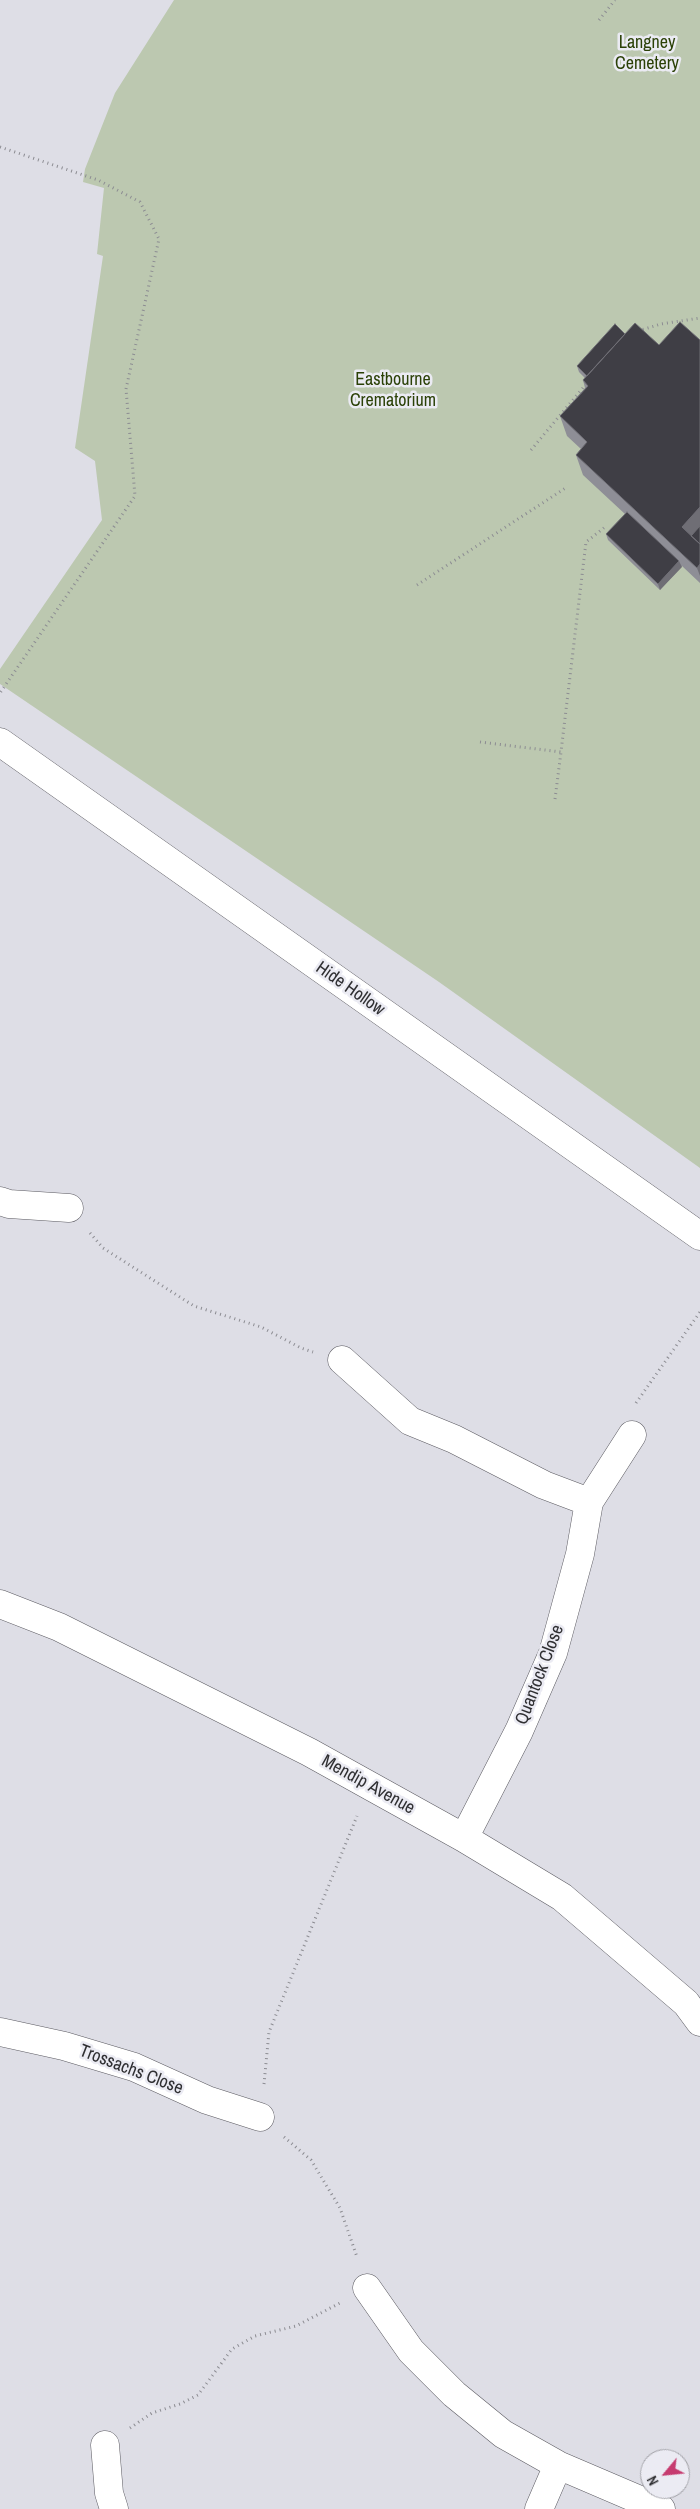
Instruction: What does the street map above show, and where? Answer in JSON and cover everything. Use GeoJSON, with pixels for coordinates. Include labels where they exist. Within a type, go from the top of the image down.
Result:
{"type":"FeatureCollection","features":[{"type":"Feature","properties":{"kind":"street","name":"Hide Hollow"},"geometry":{"type":"LineString","coordinates":[[0,742],[700,1236]]}},
{"type":"Feature","properties":{"kind":"street"},"geometry":{"type":"LineString","coordinates":[[0,1201],[9,1204],[69,1208]]}},
{"type":"Feature","properties":{"kind":"street"},"geometry":{"type":"LineString","coordinates":[[342,1360],[410,1422],[454,1438],[544,1485],[589,1502]]}},
{"type":"Feature","properties":{"kind":"street","name":"Quantock Close"},"geometry":{"type":"LineString","coordinates":[[464,1838],[519,1731],[553,1653],[580,1554],[589,1502],[632,1435]]}},
{"type":"Feature","properties":{"kind":"street","name":"Mendip Avenue"},"geometry":{"type":"LineString","coordinates":[[0,1604],[59,1627],[308,1752],[464,1838],[562,1896],[686,2002],[700,2022]]}},
{"type":"Feature","properties":{"kind":"street","name":"Trossachs Close"},"geometry":{"type":"LineString","coordinates":[[0,2032],[64,2046],[134,2067],[207,2100],[260,2117]]}},
{"type":"Feature","properties":{"kind":"street"},"geometry":{"type":"LineString","coordinates":[[368,2288],[411,2351],[454,2394],[503,2434],[558,2466],[660,2509]]}},
{"type":"Feature","properties":{"kind":"street"},"geometry":{"type":"LineString","coordinates":[[105,2445],[109,2493],[114,2509]]}},
{"type":"Feature","properties":{"kind":"street"},"geometry":{"type":"LineString","coordinates":[[539,2509],[558,2466]]}},
{"type":"Feature","properties":{"kind":"path"},"geometry":{"type":"LineString","coordinates":[[599,20],[615,0]]}},
{"type":"Feature","properties":{"kind":"path"},"geometry":{"type":"LineString","coordinates":[[0,147],[98,180],[140,202],[159,239],[126,389],[135,496],[0,693]]}},
{"type":"Feature","properties":{"kind":"path"},"geometry":{"type":"LineString","coordinates":[[636,332],[661,324],[700,318]]}},
{"type":"Feature","properties":{"kind":"path"},"geometry":{"type":"LineString","coordinates":[[531,450],[590,380]]}},
{"type":"Feature","properties":{"kind":"path"},"geometry":{"type":"LineString","coordinates":[[418,585],[567,487]]}},
{"type":"Feature","properties":{"kind":"path"},"geometry":{"type":"LineString","coordinates":[[555,799],[586,542],[605,527]]}},
{"type":"Feature","properties":{"kind":"path"},"geometry":{"type":"LineString","coordinates":[[480,742],[562,752]]}},
{"type":"Feature","properties":{"kind":"path"},"geometry":{"type":"LineString","coordinates":[[69,1208],[103,1248],[194,1306],[261,1327],[301,1348],[342,1360]]}},
{"type":"Feature","properties":{"kind":"path"},"geometry":{"type":"LineString","coordinates":[[632,1435],[628,1414],[700,1312]]}},
{"type":"Feature","properties":{"kind":"path"},"geometry":{"type":"LineString","coordinates":[[105,2445],[152,2413],[180,2404],[198,2394],[232,2350],[256,2336],[296,2326],[368,2288],[340,2208],[311,2160],[260,2117],[269,2032],[358,1815],[376,1790]]}},
{"type":"Feature","properties":{"kind":"green space","name":"Eastbourne Crematorium"},"geometry":{"type":"Polygon","coordinates":[[[174,0],[700,0],[700,1168],[439,982],[0,684],[0,669],[102,520],[95,461],[75,448],[103,256],[97,254],[104,188],[83,182],[85,169],[115,93],[174,0]]]}},
{"type":"Feature","properties":{"kind":"building"},"geometry":{"type":"Polygon","coordinates":[[[680,322],[700,340],[700,507],[682,527],[700,544],[700,564],[697,568],[576,455],[587,442],[560,416],[588,386],[583,380],[635,323],[659,345],[680,322]]]}},
{"type":"Feature","properties":{"kind":"building"},"geometry":{"type":"Polygon","coordinates":[[[615,324],[625,334],[587,376],[577,366],[615,324]]]}},
{"type":"Feature","properties":{"kind":"building"},"geometry":{"type":"Polygon","coordinates":[[[627,512],[679,561],[658,584],[606,534],[627,512]]]}},
{"type":"Feature","properties":{"kind":"building"},"geometry":{"type":"Polygon","coordinates":[[[700,526],[700,544],[691,536],[700,526]]]}},
{"type":"Feature","properties":{"kind":"park label","name":"Langney Cemetery"},"geometry":{"type":"Point","coordinates":[647,53]}}]}
